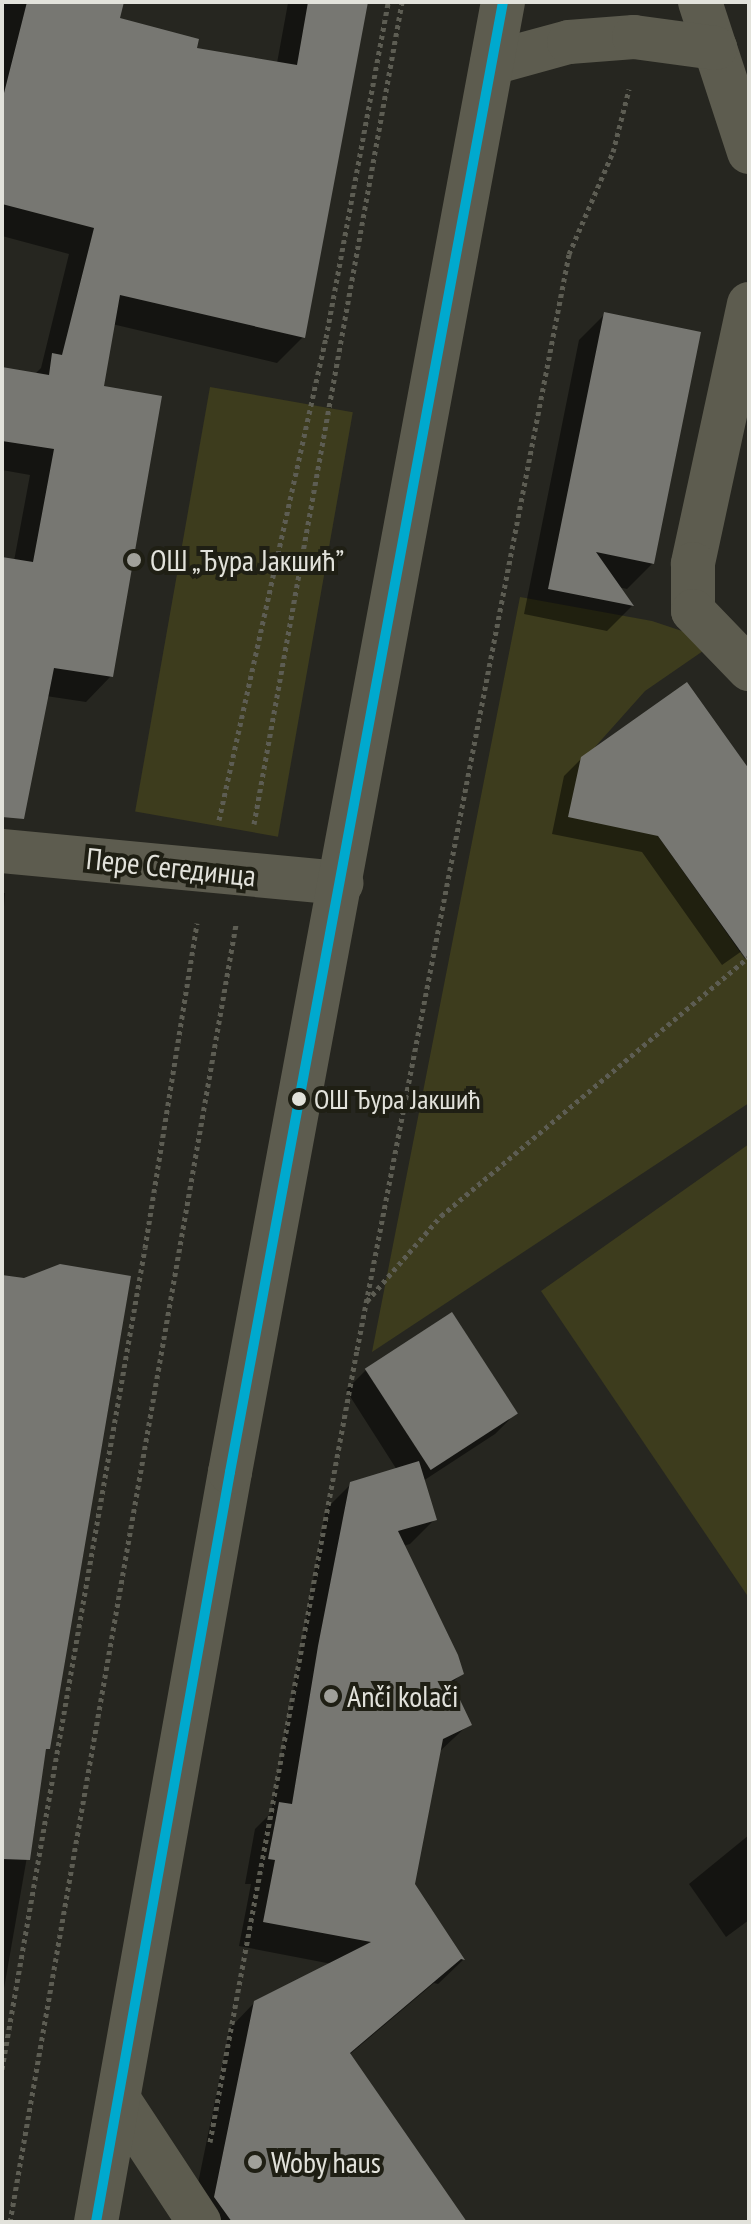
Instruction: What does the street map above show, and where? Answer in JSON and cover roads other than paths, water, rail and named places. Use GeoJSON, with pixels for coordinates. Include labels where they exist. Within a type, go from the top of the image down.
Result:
{"type":"FeatureCollection","features":[{"type":"Feature","properties":{"kind":"street"},"geometry":{"type":"LineString","coordinates":[[96,2222],[232,1456],[503,2]]}},
{"type":"Feature","properties":{"kind":"street"},"geometry":{"type":"LineString","coordinates":[[700,2],[749,152]]}},
{"type":"Feature","properties":{"kind":"street"},"geometry":{"type":"LineString","coordinates":[[492,63],[569,42],[634,37],[715,48]]}},
{"type":"Feature","properties":{"kind":"street"},"geometry":{"type":"LineString","coordinates":[[749,304],[693,564],[693,611],[749,669]]}},
{"type":"Feature","properties":{"kind":"street","name":"Пере Сегединца"},"geometry":{"type":"LineString","coordinates":[[2,851],[341,883]]}},
{"type":"Feature","properties":{"kind":"street"},"geometry":{"type":"LineString","coordinates":[[119,2100],[198,2220]]}},
{"type":"Feature","properties":{"kind":"place","name":"ОШ „Ђура Јакшић”"},"geometry":{"type":"Point","coordinates":[134,560]}},
{"type":"Feature","properties":{"kind":"place","name":"ОШ Ђура Јакшић"},"geometry":{"type":"Point","coordinates":[299,1099]}},
{"type":"Feature","properties":{"kind":"place","name":"Anči kolači"},"geometry":{"type":"Point","coordinates":[331,1696]}},
{"type":"Feature","properties":{"kind":"place","name":"Woby haus"},"geometry":{"type":"Point","coordinates":[255,2162]}}]}
